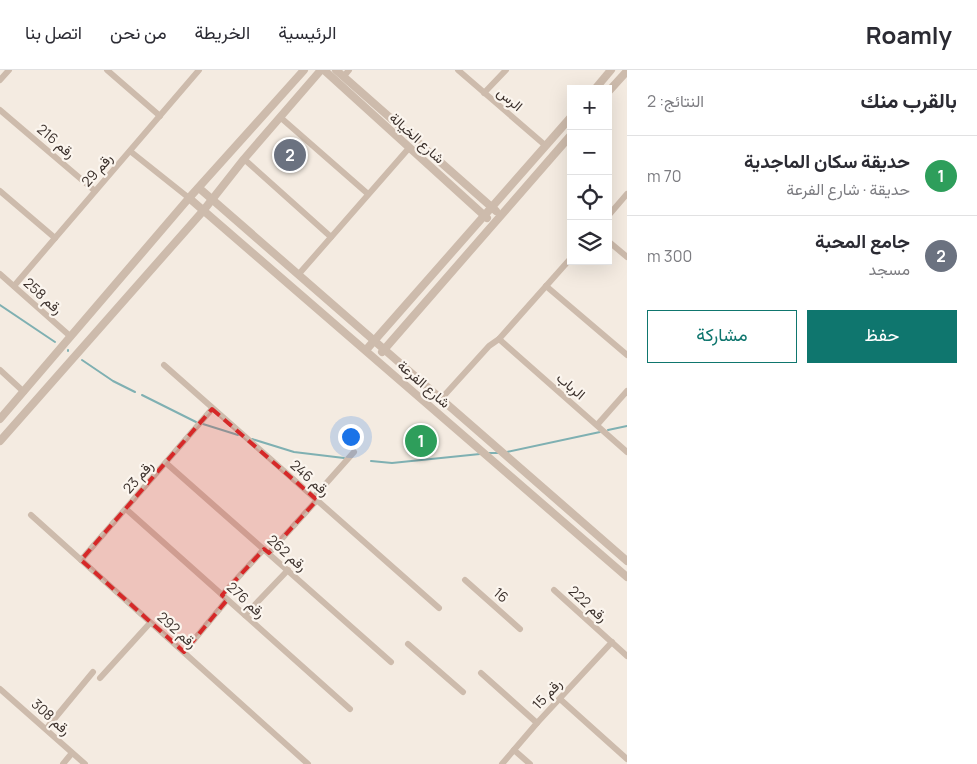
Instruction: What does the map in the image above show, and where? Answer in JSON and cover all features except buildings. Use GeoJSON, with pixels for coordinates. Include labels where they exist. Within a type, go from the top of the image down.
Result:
{"type":"FeatureCollection","features":[{"type":"Feature","properties":{"kind":"street"},"geometry":{"type":"LineString","coordinates":[[0,80],[9,70]]}},
{"type":"Feature","properties":{"kind":"street"},"geometry":{"type":"LineString","coordinates":[[107,70],[160,116]]}},
{"type":"Feature","properties":{"kind":"street","name":"رقم 29"},"geometry":{"type":"LineString","coordinates":[[14,286],[199,70]]}},
{"type":"Feature","properties":{"kind":"street"},"geometry":{"type":"LineString","coordinates":[[0,419],[189,198],[304,70]]}},
{"type":"Feature","properties":{"kind":"street"},"geometry":{"type":"LineString","coordinates":[[0,441],[203,211],[220,187],[322,70]]}},
{"type":"Feature","properties":{"kind":"street","name":"شارع الخيالة"},"geometry":{"type":"LineString","coordinates":[[322,70],[494,224]]}},
{"type":"Feature","properties":{"kind":"street","name":"الرس"},"geometry":{"type":"LineString","coordinates":[[458,70],[546,146]]}},
{"type":"Feature","properties":{"kind":"street"},"geometry":{"type":"LineString","coordinates":[[484,93],[506,70]]}},
{"type":"Feature","properties":{"kind":"street"},"geometry":{"type":"LineString","coordinates":[[598,85],[611,70]]}},
{"type":"Feature","properties":{"kind":"street"},"geometry":{"type":"LineString","coordinates":[[612,87],[627,70]]}},
{"type":"Feature","properties":{"kind":"street"},"geometry":{"type":"LineString","coordinates":[[337,84],[332,72],[343,73]]}},
{"type":"Feature","properties":{"kind":"street","name":"شارع الخيالة"},"geometry":{"type":"LineString","coordinates":[[343,73],[501,216]]}},
{"type":"Feature","properties":{"kind":"street","name":"رقم 216"},"geometry":{"type":"LineString","coordinates":[[0,110],[95,191]]}},
{"type":"Feature","properties":{"kind":"street"},"geometry":{"type":"LineString","coordinates":[[280,117],[368,194]]}},
{"type":"Feature","properties":{"kind":"street"},"geometry":{"type":"LineString","coordinates":[[366,350],[567,122]]}},
{"type":"Feature","properties":{"kind":"street"},"geometry":{"type":"LineString","coordinates":[[376,359],[567,140]]}},
{"type":"Feature","properties":{"kind":"street"},"geometry":{"type":"LineString","coordinates":[[298,275],[409,148]]}},
{"type":"Feature","properties":{"kind":"street"},"geometry":{"type":"LineString","coordinates":[[130,151],[189,198]]}},
{"type":"Feature","properties":{"kind":"street"},"geometry":{"type":"LineString","coordinates":[[244,159],[331,237]]}},
{"type":"Feature","properties":{"kind":"street"},"geometry":{"type":"LineString","coordinates":[[209,176],[204,186],[210,191],[220,187]]}},
{"type":"Feature","properties":{"kind":"street","name":"شارع الفرعة"},"geometry":{"type":"LineString","coordinates":[[199,188],[627,561]]}},
{"type":"Feature","properties":{"kind":"street"},"geometry":{"type":"LineString","coordinates":[[0,191],[55,238]]}},
{"type":"Feature","properties":{"kind":"street"},"geometry":{"type":"LineString","coordinates":[[612,211],[627,194]]}},
{"type":"Feature","properties":{"kind":"street"},"geometry":{"type":"LineString","coordinates":[[469,201],[477,202],[479,196]]}},
{"type":"Feature","properties":{"kind":"street","name":"شارع الفرعة"},"geometry":{"type":"LineString","coordinates":[[189,198],[627,577]]}},
{"type":"Feature","properties":{"kind":"street"},"geometry":{"type":"LineString","coordinates":[[182,208],[190,202],[196,208],[195,219]]}},
{"type":"Feature","properties":{"kind":"street"},"geometry":{"type":"LineString","coordinates":[[612,244],[627,257]]}},
{"type":"Feature","properties":{"kind":"street"},"geometry":{"type":"LineString","coordinates":[[441,399],[490,346],[499,339],[567,262]]}},
{"type":"Feature","properties":{"kind":"street","name":"رقم 258"},"geometry":{"type":"LineString","coordinates":[[0,274],[70,336]]}},
{"type":"Feature","properties":{"kind":"street"},"geometry":{"type":"LineString","coordinates":[[546,286],[627,355]]}},
{"type":"Feature","properties":{"kind":"street"},"geometry":{"type":"LineString","coordinates":[[388,324],[382,334],[384,338],[387,339],[399,332]]}},
{"type":"Feature","properties":{"kind":"street","name":"الرباب"},"geometry":{"type":"LineString","coordinates":[[499,339],[627,452]]}},
{"type":"Feature","properties":{"kind":"street","name":"رقم 246"},"geometry":{"type":"LineString","coordinates":[[164,365],[439,608]]}},
{"type":"Feature","properties":{"kind":"street"},"geometry":{"type":"LineString","coordinates":[[0,370],[24,392]]}},
{"type":"Feature","properties":{"kind":"street"},"geometry":{"type":"LineString","coordinates":[[597,425],[627,391]]}},
{"type":"Feature","properties":{"kind":"street","name":"رقم 23"},"geometry":{"type":"LineString","coordinates":[[81,560],[212,409]]}},
{"type":"Feature","properties":{"kind":"street"},"geometry":{"type":"LineString","coordinates":[[222,595],[267,551],[315,499],[354,452]]}},
{"type":"Feature","properties":{"kind":"street","name":"رقم 262"},"geometry":{"type":"LineString","coordinates":[[166,463],[391,662]]}},
{"type":"Feature","properties":{"kind":"street","name":"رقم 276"},"geometry":{"type":"LineString","coordinates":[[126,509],[350,709]]}},
{"type":"Feature","properties":{"kind":"street","name":"رقم 292"},"geometry":{"type":"LineString","coordinates":[[31,514],[308,764]]}},
{"type":"Feature","properties":{"kind":"street"},"geometry":{"type":"LineString","coordinates":[[245,616],[288,570]]}},
{"type":"Feature","properties":{"kind":"street","name":"16"},"geometry":{"type":"LineString","coordinates":[[465,580],[520,629]]}},
{"type":"Feature","properties":{"kind":"street","name":"رقم 222"},"geometry":{"type":"LineString","coordinates":[[554,590],[627,656]]}},
{"type":"Feature","properties":{"kind":"street"},"geometry":{"type":"LineString","coordinates":[[184,652],[227,600]]}},
{"type":"Feature","properties":{"kind":"street"},"geometry":{"type":"LineString","coordinates":[[100,678],[150,623]]}},
{"type":"Feature","properties":{"kind":"street","name":"رقم 15"},"geometry":{"type":"LineString","coordinates":[[502,764],[612,642]]}},
{"type":"Feature","properties":{"kind":"street"},"geometry":{"type":"LineString","coordinates":[[408,644],[463,692]]}},
{"type":"Feature","properties":{"kind":"street"},"geometry":{"type":"LineString","coordinates":[[46,729],[93,672]]}},
{"type":"Feature","properties":{"kind":"street"},"geometry":{"type":"LineString","coordinates":[[481,673],[537,723]]}},
{"type":"Feature","properties":{"kind":"street","name":"رقم 308"},"geometry":{"type":"LineString","coordinates":[[0,689],[85,764]]}},
{"type":"Feature","properties":{"kind":"street"},"geometry":{"type":"LineString","coordinates":[[560,699],[627,759]]}},
{"type":"Feature","properties":{"kind":"street"},"geometry":{"type":"LineString","coordinates":[[514,750],[530,764]]}},
{"type":"Feature","properties":{"kind":"street"},"geometry":{"type":"LineString","coordinates":[[63,764],[72,753]]}},
{"type":"Feature","properties":{"kind":"highlighted area"},"geometry":{"type":"Polygon","coordinates":[[[212,409],[317,500],[269,553],[264,549],[222,595],[227,600],[184,652],[81,560],[212,409]]]}},
{"type":"Feature","properties":{"kind":"green space"},"geometry":{"type":"Polygon","coordinates":[[[422,426],[437,438],[420,457],[406,444],[422,426]]]}},
{"type":"Feature","properties":{"kind":"waterway"},"geometry":{"type":"LineString","coordinates":[[0,305],[55,342]]}},
{"type":"Feature","properties":{"kind":"waterway"},"geometry":{"type":"LineString","coordinates":[[82,360],[113,381],[135,392]]}},
{"type":"Feature","properties":{"kind":"waterway"},"geometry":{"type":"LineString","coordinates":[[142,395],[196,422]]}},
{"type":"Feature","properties":{"kind":"waterway"},"geometry":{"type":"LineString","coordinates":[[203,424],[238,435]]}},
{"type":"Feature","properties":{"kind":"waterway"},"geometry":{"type":"LineString","coordinates":[[608,430],[627,426]]}},
{"type":"Feature","properties":{"kind":"waterway"},"geometry":{"type":"LineString","coordinates":[[507,452],[600,432]]}},
{"type":"Feature","properties":{"kind":"waterway"},"geometry":{"type":"LineString","coordinates":[[252,439],[294,452],[344,458]]}},
{"type":"Feature","properties":{"kind":"waterway"},"geometry":{"type":"LineString","coordinates":[[489,453],[498,453]]}},
{"type":"Feature","properties":{"kind":"waterway"},"geometry":{"type":"LineString","coordinates":[[371,461],[392,463],[480,454]]}},
{"type":"Feature","properties":{"kind":"place","name":"جامع المحبة"},"geometry":{"type":"Point","coordinates":[290,155]}},
{"type":"Feature","properties":{"kind":"place","name":"حديقة سكان الماجدية"},"geometry":{"type":"Point","coordinates":[421,441]}}]}
